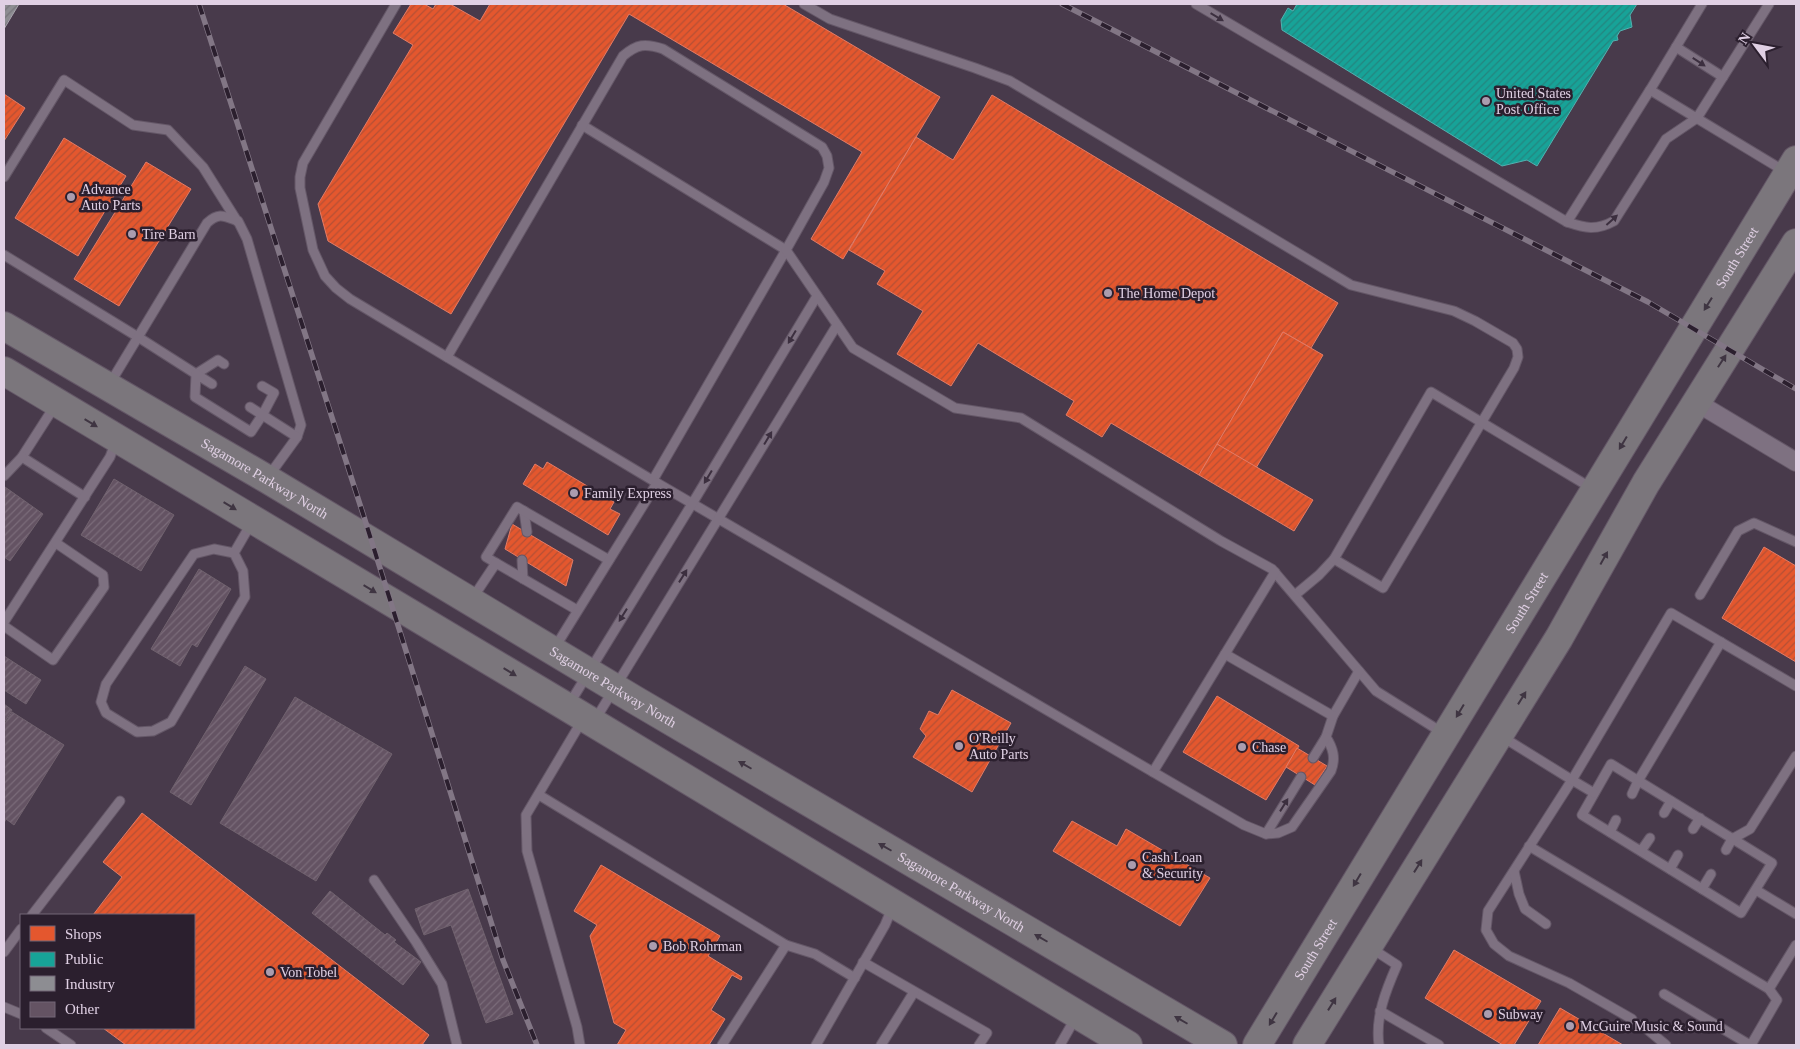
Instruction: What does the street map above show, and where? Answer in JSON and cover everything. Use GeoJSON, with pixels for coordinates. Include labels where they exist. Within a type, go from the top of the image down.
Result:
{"type":"FeatureCollection","features":[{"type":"Feature","properties":{"kind":"main road","name":"South Street"},"geometry":{"type":"LineString","coordinates":[[1257,1045],[1594,490],[1794,170]]}},
{"type":"Feature","properties":{"kind":"main road"},"geometry":{"type":"LineString","coordinates":[[1307,1045],[1559,638],[1646,483],[1796,243]]}},
{"type":"Feature","properties":{"kind":"main road","name":"Sagamore Parkway North"},"geometry":{"type":"LineString","coordinates":[[4,326],[267,479],[588,672],[1223,1045]]}},
{"type":"Feature","properties":{"kind":"main road"},"geometry":{"type":"LineString","coordinates":[[4,371],[582,715],[1128,1045]]}},
{"type":"Feature","properties":{"kind":"street"},"geometry":{"type":"LineString","coordinates":[[1696,402],[1796,462]]}},
{"type":"Feature","properties":{"kind":"lane"},"geometry":{"type":"LineString","coordinates":[[396,4],[303,164],[300,176],[300,188],[313,250],[324,276],[336,288],[350,299],[692,504],[1153,772],[1244,824],[1266,834],[1278,833],[1292,827],[1331,771],[1334,753],[1326,737]]}},
{"type":"Feature","properties":{"kind":"lane"},"geometry":{"type":"LineString","coordinates":[[804,4],[830,19],[1010,81],[1351,285],[1454,311],[1513,343],[1518,349],[1518,357],[1514,368],[1383,588],[1334,559]]}},
{"type":"Feature","properties":{"kind":"lane"},"geometry":{"type":"LineString","coordinates":[[1196,4],[1567,222],[1586,228],[1605,226],[1614,221],[1666,140],[1697,118],[1769,4]]}},
{"type":"Feature","properties":{"kind":"lane"},"geometry":{"type":"LineString","coordinates":[[1567,222],[1702,4]]}},
{"type":"Feature","properties":{"kind":"lane"},"geometry":{"type":"LineString","coordinates":[[447,357],[623,56],[632,48],[642,45],[652,46],[669,53],[822,147],[827,156],[829,168],[824,182],[655,481],[553,650]]}},
{"type":"Feature","properties":{"kind":"lane"},"geometry":{"type":"LineString","coordinates":[[1676,47],[1723,77]]}},
{"type":"Feature","properties":{"kind":"lane"},"geometry":{"type":"LineString","coordinates":[[4,177],[64,80],[133,125],[168,130],[204,167],[238,221],[247,239],[301,425],[297,437],[267,479]]}},
{"type":"Feature","properties":{"kind":"lane"},"geometry":{"type":"LineString","coordinates":[[1650,90],[1697,118],[1794,170]]}},
{"type":"Feature","properties":{"kind":"lane"},"geometry":{"type":"LineString","coordinates":[[582,125],[786,250],[853,348],[955,408],[1021,418],[1275,572],[1376,691],[1445,735]]}},
{"type":"Feature","properties":{"kind":"lane"},"geometry":{"type":"LineString","coordinates":[[108,386],[207,223],[214,216],[224,216],[238,221]]}},
{"type":"Feature","properties":{"kind":"lane"},"geometry":{"type":"LineString","coordinates":[[4,255],[138,336],[212,384]]}},
{"type":"Feature","properties":{"kind":"lane"},"geometry":{"type":"LineString","coordinates":[[580,1045],[577,1027],[527,851],[526,815],[539,795],[582,715],[588,672],[817,296]]}},
{"type":"Feature","properties":{"kind":"lane"},"geometry":{"type":"LineString","coordinates":[[582,715],[614,687],[837,325]]}},
{"type":"Feature","properties":{"kind":"lane"},"geometry":{"type":"LineString","coordinates":[[196,374],[218,360],[224,364]]}},
{"type":"Feature","properties":{"kind":"lane"},"geometry":{"type":"LineString","coordinates":[[196,374],[195,397],[251,432],[274,393],[262,386]]}},
{"type":"Feature","properties":{"kind":"lane"},"geometry":{"type":"LineString","coordinates":[[1295,595],[1319,575],[1334,559],[1431,392],[1594,490]]}},
{"type":"Feature","properties":{"kind":"lane"},"geometry":{"type":"LineString","coordinates":[[4,476],[22,457],[57,403]]}},
{"type":"Feature","properties":{"kind":"lane"},"geometry":{"type":"LineString","coordinates":[[250,407],[297,437]]}},
{"type":"Feature","properties":{"kind":"lane"},"geometry":{"type":"LineString","coordinates":[[4,622],[110,457],[118,439]]}},
{"type":"Feature","properties":{"kind":"lane"},"geometry":{"type":"LineString","coordinates":[[22,457],[85,497]]}},
{"type":"Feature","properties":{"kind":"lane"},"geometry":{"type":"LineString","coordinates":[[577,610],[486,557],[517,508],[609,560]]}},
{"type":"Feature","properties":{"kind":"lane"},"geometry":{"type":"LineString","coordinates":[[524,511],[527,532]]}},
{"type":"Feature","properties":{"kind":"lane"},"geometry":{"type":"LineString","coordinates":[[234,553],[254,520]]}},
{"type":"Feature","properties":{"kind":"lane"},"geometry":{"type":"LineString","coordinates":[[1700,594],[1738,531],[1754,523],[1796,542]]}},
{"type":"Feature","properties":{"kind":"lane"},"geometry":{"type":"LineString","coordinates":[[4,626],[53,660],[104,587],[103,575],[56,543]]}},
{"type":"Feature","properties":{"kind":"lane"},"geometry":{"type":"LineString","coordinates":[[214,549],[234,553],[243,571],[245,596],[171,722],[153,731],[137,732],[106,713],[102,702],[106,684],[194,554],[214,549]]}},
{"type":"Feature","properties":{"kind":"lane"},"geometry":{"type":"LineString","coordinates":[[522,560],[523,579]]}},
{"type":"Feature","properties":{"kind":"lane"},"geometry":{"type":"LineString","coordinates":[[471,602],[496,563]]}},
{"type":"Feature","properties":{"kind":"lane"},"geometry":{"type":"LineString","coordinates":[[1153,772],[1275,572]]}},
{"type":"Feature","properties":{"kind":"lane"},"geometry":{"type":"LineString","coordinates":[[1632,1019],[1569,983],[1509,956],[1494,944],[1486,930],[1488,911],[1572,780],[1671,613],[1796,686]]}},
{"type":"Feature","properties":{"kind":"lane"},"geometry":{"type":"LineString","coordinates":[[1632,794],[1721,642]]}},
{"type":"Feature","properties":{"kind":"lane"},"geometry":{"type":"LineString","coordinates":[[1226,654],[1333,716]]}},
{"type":"Feature","properties":{"kind":"lane"},"geometry":{"type":"LineString","coordinates":[[1313,758],[1326,737],[1333,716],[1359,671]]}},
{"type":"Feature","properties":{"kind":"lane"},"geometry":{"type":"LineString","coordinates":[[1499,735],[1594,793]]}},
{"type":"Feature","properties":{"kind":"lane"},"geometry":{"type":"LineString","coordinates":[[1726,850],[1732,838],[1750,829],[1796,756]]}},
{"type":"Feature","properties":{"kind":"lane"},"geometry":{"type":"LineString","coordinates":[[1611,764],[1638,781],[1772,863],[1740,913],[1582,815],[1611,764]]}},
{"type":"Feature","properties":{"kind":"lane"},"geometry":{"type":"LineString","coordinates":[[1266,834],[1302,777]]}},
{"type":"Feature","properties":{"kind":"lane"},"geometry":{"type":"LineString","coordinates":[[539,795],[786,945],[815,954],[855,978]]}},
{"type":"Feature","properties":{"kind":"lane"},"geometry":{"type":"LineString","coordinates":[[33,914],[120,801]]}},
{"type":"Feature","properties":{"kind":"lane"},"geometry":{"type":"LineString","coordinates":[[1664,813],[1671,801]]}},
{"type":"Feature","properties":{"kind":"lane"},"geometry":{"type":"LineString","coordinates":[[1693,830],[1700,818]]}},
{"type":"Feature","properties":{"kind":"lane"},"geometry":{"type":"LineString","coordinates":[[1610,832],[1616,820]]}},
{"type":"Feature","properties":{"kind":"lane"},"geometry":{"type":"LineString","coordinates":[[1642,851],[1650,838]]}},
{"type":"Feature","properties":{"kind":"lane"},"geometry":{"type":"LineString","coordinates":[[1529,846],[1769,989],[1777,1000],[1751,1045],[1664,994]]}},
{"type":"Feature","properties":{"kind":"lane"},"geometry":{"type":"LineString","coordinates":[[1670,869],[1678,855]]}},
{"type":"Feature","properties":{"kind":"lane"},"geometry":{"type":"LineString","coordinates":[[1514,871],[1519,894],[1526,909],[1546,924]]}},
{"type":"Feature","properties":{"kind":"lane"},"geometry":{"type":"LineString","coordinates":[[1702,889],[1711,874]]}},
{"type":"Feature","properties":{"kind":"lane"},"geometry":{"type":"LineString","coordinates":[[374,880],[442,984],[457,1045]]}},
{"type":"Feature","properties":{"kind":"lane"},"geometry":{"type":"LineString","coordinates":[[1756,890],[1796,914]]}},
{"type":"Feature","properties":{"kind":"lane"},"geometry":{"type":"LineString","coordinates":[[816,1045],[885,925],[894,904]]}},
{"type":"Feature","properties":{"kind":"lane"},"geometry":{"type":"LineString","coordinates":[[4,952],[20,930]]}},
{"type":"Feature","properties":{"kind":"lane"},"geometry":{"type":"LineString","coordinates":[[1769,989],[1796,944]]}},
{"type":"Feature","properties":{"kind":"lane"},"geometry":{"type":"LineString","coordinates":[[722,1045],[786,945]]}},
{"type":"Feature","properties":{"kind":"lane"},"geometry":{"type":"LineString","coordinates":[[1368,946],[1397,965],[1380,1011],[1377,1033],[1379,1045]]}},
{"type":"Feature","properties":{"kind":"lane"},"geometry":{"type":"LineString","coordinates":[[863,962],[986,1033],[980,1045]]}},
{"type":"Feature","properties":{"kind":"lane"},"geometry":{"type":"LineString","coordinates":[[882,1045],[914,992]]}},
{"type":"Feature","properties":{"kind":"lane"},"geometry":{"type":"LineString","coordinates":[[4,1007],[20,1014]]}},
{"type":"Feature","properties":{"kind":"lane"},"geometry":{"type":"LineString","coordinates":[[1380,1011],[1439,1045]]}},
{"type":"Feature","properties":{"kind":"lane"},"geometry":{"type":"LineString","coordinates":[[1060,1045],[1077,1014]]}},
{"type":"Feature","properties":{"kind":"lane"},"geometry":{"type":"LineString","coordinates":[[1642,1025],[1666,1045]]}},
{"type":"Feature","properties":{"kind":"lane"},"geometry":{"type":"LineString","coordinates":[[47,1029],[71,1045]]}},
{"type":"Feature","properties":{"kind":"building: Shops"},"geometry":{"type":"Polygon","coordinates":[[[411,4],[424,4],[433,9],[436,4],[450,4],[480,21],[490,4],[783,4],[940,97],[843,259],[811,239],[862,152],[629,14],[451,314],[328,241],[318,204],[413,45],[393,33],[411,4]]]}},
{"type":"Feature","properties":{"kind":"building: Shops"},"geometry":{"type":"Polygon","coordinates":[[[4,94],[25,108],[4,141],[4,94]]]}},
{"type":"Feature","properties":{"kind":"building: Shops","name":"The Home Depot"},"geometry":{"type":"Polygon","coordinates":[[[992,95],[1338,303],[1311,348],[1283,332],[1199,475],[1111,423],[1102,437],[1066,415],[1074,401],[978,343],[951,386],[897,354],[923,311],[877,284],[885,271],[849,250],[916,137],[953,160],[992,95]]]}},
{"type":"Feature","properties":{"kind":"building: Shops","name":"Advance Auto Parts"},"geometry":{"type":"Polygon","coordinates":[[[64,138],[126,176],[78,256],[15,218],[64,138]]]}},
{"type":"Feature","properties":{"kind":"building: Shops","name":"Tire Barn"},"geometry":{"type":"Polygon","coordinates":[[[146,162],[191,189],[119,306],[74,279],[146,162]]]}},
{"type":"Feature","properties":{"kind":"building: Shops"},"geometry":{"type":"Polygon","coordinates":[[[1283,332],[1323,355],[1256,468],[1217,444],[1283,332]]]}},
{"type":"Feature","properties":{"kind":"building: Shops"},"geometry":{"type":"Polygon","coordinates":[[[1217,444],[1313,500],[1294,531],[1199,475],[1217,444]]]}},
{"type":"Feature","properties":{"kind":"building: Shops"},"geometry":{"type":"Polygon","coordinates":[[[547,462],[614,502],[610,509],[620,514],[608,535],[523,484],[535,464],[543,469],[547,462]]]}},
{"type":"Feature","properties":{"kind":"building: Shops"},"geometry":{"type":"Polygon","coordinates":[[[512,524],[573,560],[566,586],[505,549],[512,524]]]}},
{"type":"Feature","properties":{"kind":"building: Shops"},"geometry":{"type":"Polygon","coordinates":[[[1764,547],[1796,566],[1796,662],[1722,618],[1764,547]]]}},
{"type":"Feature","properties":{"kind":"building: Shops","name":"O'Reilly Auto Parts"},"geometry":{"type":"Polygon","coordinates":[[[952,690],[1011,723],[972,792],[913,757],[926,736],[920,729],[929,711],[938,715],[952,690]]]}},
{"type":"Feature","properties":{"kind":"building: Shops","name":"Chase"},"geometry":{"type":"Polygon","coordinates":[[[1217,696],[1299,746],[1266,800],[1183,752],[1217,696]]]}},
{"type":"Feature","properties":{"kind":"building: Shops"},"geometry":{"type":"Polygon","coordinates":[[[1297,748],[1327,766],[1315,785],[1286,767],[1297,748]]]}},
{"type":"Feature","properties":{"kind":"building: Shops","name":"Von Tobel"},"geometry":{"type":"Polygon","coordinates":[[[142,813],[429,1035],[422,1045],[126,1045],[104,1029],[195,1029],[195,914],[94,914],[122,877],[103,862],[142,813]]]}},
{"type":"Feature","properties":{"kind":"building: Shops","name":"Cash Loan & Security"},"geometry":{"type":"Polygon","coordinates":[[[1072,821],[1117,846],[1126,829],[1210,878],[1180,926],[1053,851],[1072,821]]]}},
{"type":"Feature","properties":{"kind":"building: Shops","name":"Bob Rohrman"},"geometry":{"type":"Polygon","coordinates":[[[601,865],[720,936],[708,956],[742,977],[741,980],[732,975],[711,1010],[725,1019],[709,1045],[617,1045],[626,1030],[614,1023],[590,936],[597,925],[574,911],[601,865]]]}},
{"type":"Feature","properties":{"kind":"building: Shops"},"geometry":{"type":"Polygon","coordinates":[[[1454,950],[1541,1001],[1514,1045],[1503,1045],[1425,998],[1454,950]]]}},
{"type":"Feature","properties":{"kind":"building: Shops","name":"McGuire Music & Sound"},"geometry":{"type":"Polygon","coordinates":[[[1560,1008],[1623,1045],[1538,1045],[1560,1008]]]}},
{"type":"Feature","properties":{"kind":"building: Public","name":"United States Post Office"},"geometry":{"type":"Polygon","coordinates":[[[1297,4],[1637,4],[1630,15],[1632,27],[1620,31],[1617,36],[1618,40],[1613,41],[1537,166],[1527,160],[1502,166],[1282,30],[1281,20],[1288,8],[1293,11],[1297,4]]]}},
{"type":"Feature","properties":{"kind":"building: Industry"},"geometry":{"type":"Polygon","coordinates":[[[4,4],[19,4],[4,29],[4,4]]]}},
{"type":"Feature","properties":{"kind":"building: Other"},"geometry":{"type":"Polygon","coordinates":[[[114,479],[174,515],[141,571],[81,535],[114,479]]]}},
{"type":"Feature","properties":{"kind":"building: Other"},"geometry":{"type":"Polygon","coordinates":[[[5,487],[43,514],[10,561],[4,557],[5,487]]]}},
{"type":"Feature","properties":{"kind":"building: Other"},"geometry":{"type":"Polygon","coordinates":[[[199,569],[231,589],[197,647],[192,644],[180,666],[151,649],[199,569]]]}},
{"type":"Feature","properties":{"kind":"building: Other"},"geometry":{"type":"Polygon","coordinates":[[[4,656],[41,680],[26,704],[4,690],[4,656]]]}},
{"type":"Feature","properties":{"kind":"building: Other"},"geometry":{"type":"Polygon","coordinates":[[[245,666],[266,679],[191,805],[170,792],[245,666]]]}},
{"type":"Feature","properties":{"kind":"building: Other"},"geometry":{"type":"Polygon","coordinates":[[[295,697],[392,754],[316,881],[220,823],[295,697]]]}},
{"type":"Feature","properties":{"kind":"building: Other"},"geometry":{"type":"Polygon","coordinates":[[[4,704],[12,710],[4,723],[4,704]]]}},
{"type":"Feature","properties":{"kind":"building: Other"},"geometry":{"type":"Polygon","coordinates":[[[12,712],[64,745],[14,825],[6,819],[4,823],[4,725],[12,712]]]}},
{"type":"Feature","properties":{"kind":"building: Other"},"geometry":{"type":"Polygon","coordinates":[[[468,889],[513,1014],[486,1023],[451,925],[424,935],[415,909],[468,889]]]}},
{"type":"Feature","properties":{"kind":"building: Other"},"geometry":{"type":"Polygon","coordinates":[[[330,891],[385,935],[387,933],[396,940],[394,942],[421,962],[403,985],[312,913],[330,891]]]}},
{"type":"Feature","properties":{"kind":"railway"},"geometry":{"type":"LineString","coordinates":[[199,4],[364,517],[503,960],[537,1045]]}},
{"type":"Feature","properties":{"kind":"railway"},"geometry":{"type":"LineString","coordinates":[[1062,4],[1648,302],[1796,389]]}},
{"type":"Feature","properties":{"kind":"place","name":"United States Post Office"},"geometry":{"type":"Point","coordinates":[1486,101]}},
{"type":"Feature","properties":{"kind":"place","name":"Advance Auto Parts"},"geometry":{"type":"Point","coordinates":[71,197]}},
{"type":"Feature","properties":{"kind":"place","name":"Tire Barn"},"geometry":{"type":"Point","coordinates":[132,234]}},
{"type":"Feature","properties":{"kind":"place","name":"The Home Depot"},"geometry":{"type":"Point","coordinates":[1108,293]}},
{"type":"Feature","properties":{"kind":"place","name":"Family Express"},"geometry":{"type":"Point","coordinates":[574,493]}},
{"type":"Feature","properties":{"kind":"place","name":"O'Reilly Auto Parts"},"geometry":{"type":"Point","coordinates":[959,746]}},
{"type":"Feature","properties":{"kind":"place","name":"Chase"},"geometry":{"type":"Point","coordinates":[1242,747]}},
{"type":"Feature","properties":{"kind":"place","name":"Cash Loan & Security"},"geometry":{"type":"Point","coordinates":[1132,865]}},
{"type":"Feature","properties":{"kind":"place","name":"Bob Rohrman"},"geometry":{"type":"Point","coordinates":[653,946]}},
{"type":"Feature","properties":{"kind":"place","name":"Von Tobel"},"geometry":{"type":"Point","coordinates":[270,972]}},
{"type":"Feature","properties":{"kind":"place","name":"Subway"},"geometry":{"type":"Point","coordinates":[1488,1014]}},
{"type":"Feature","properties":{"kind":"place","name":"McGuire Music & Sound"},"geometry":{"type":"Point","coordinates":[1570,1026]}}]}
